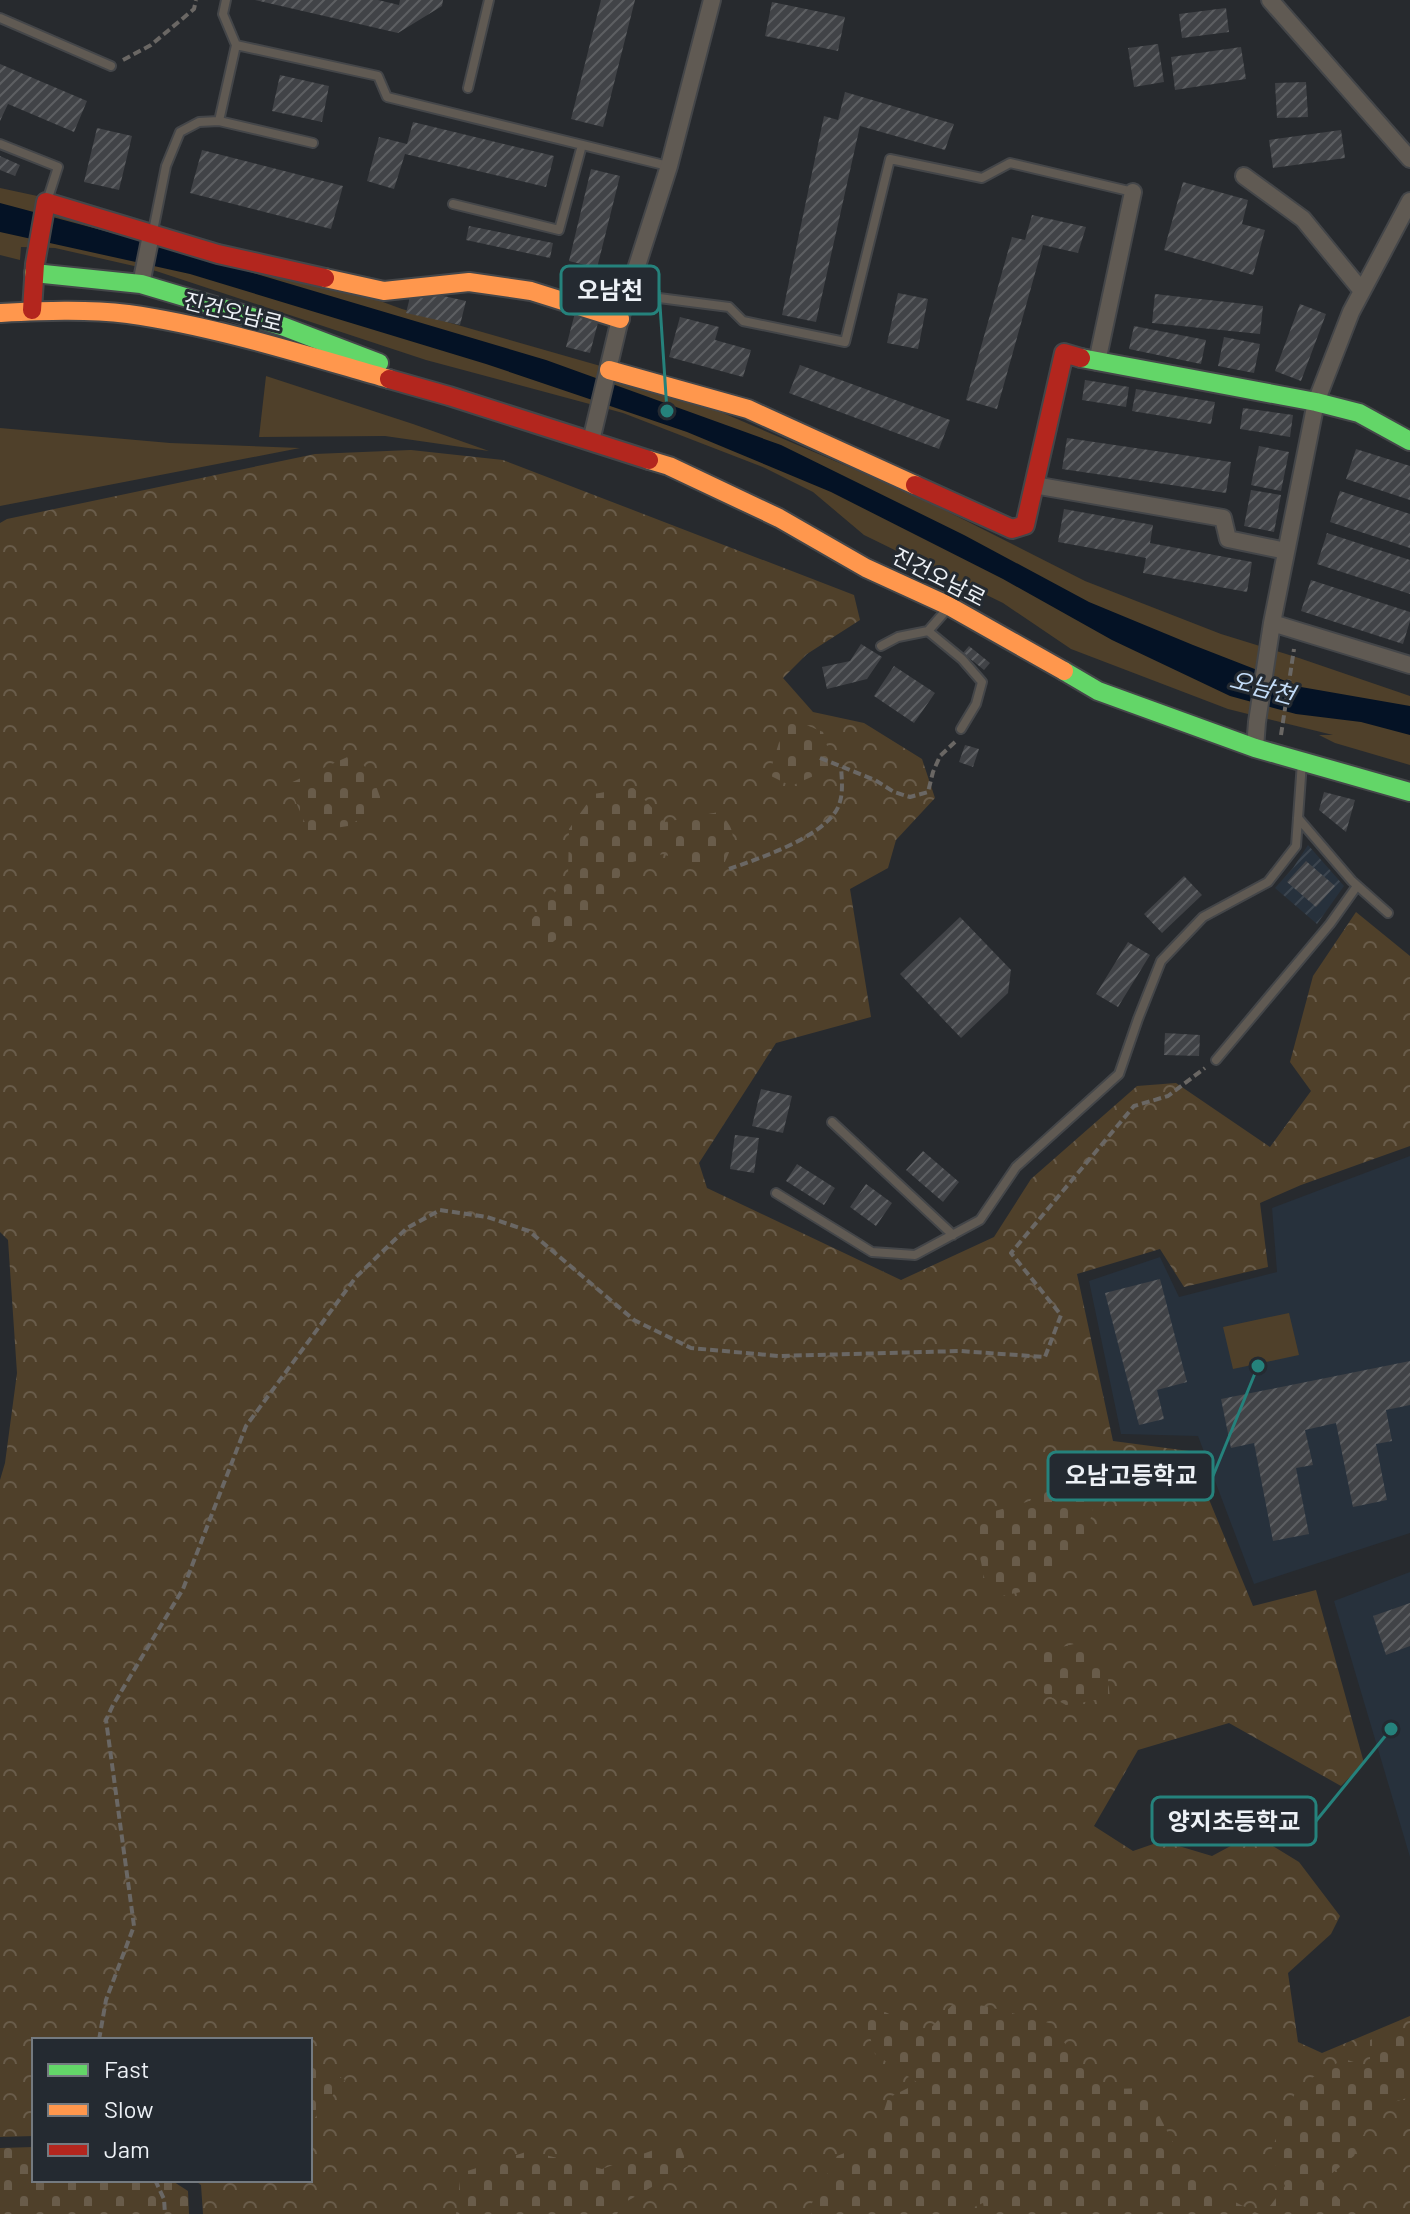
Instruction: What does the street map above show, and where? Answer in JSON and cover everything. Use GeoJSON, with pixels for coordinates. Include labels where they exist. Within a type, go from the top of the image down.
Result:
{"type":"FeatureCollection","features":[{"type":"Feature","properties":{"kind":"main road"},"geometry":{"type":"LineString","coordinates":[[32,310],[46,202],[218,254],[384,291],[469,282],[531,291],[620,319]]}},
{"type":"Feature","properties":{"kind":"main road","name":"진건오남로"},"geometry":{"type":"LineString","coordinates":[[35,269],[141,282],[282,326],[380,363],[449,396]]}},
{"type":"Feature","properties":{"kind":"main road","name":"진건오남로"},"geometry":{"type":"LineString","coordinates":[[0,313],[71,310],[162,320],[272,346],[593,433],[779,518],[866,568],[949,606],[1098,691],[1255,748],[1410,792]]}},
{"type":"Feature","properties":{"kind":"main road"},"geometry":{"type":"LineString","coordinates":[[608,374],[748,409],[1012,529],[1025,525],[1064,353],[1097,362],[1316,402],[1359,413],[1410,441]]}},
{"type":"Feature","properties":{"kind":"street"},"geometry":{"type":"LineString","coordinates":[[593,433],[620,319],[669,166],[712,0]]}},
{"type":"Feature","properties":{"kind":"street"},"geometry":{"type":"LineString","coordinates":[[1270,0],[1410,159]]}},
{"type":"Feature","properties":{"kind":"street"},"geometry":{"type":"LineString","coordinates":[[1244,176],[1303,219],[1362,291]]}},
{"type":"Feature","properties":{"kind":"street"},"geometry":{"type":"LineString","coordinates":[[1097,362],[1133,192]]}},
{"type":"Feature","properties":{"kind":"street"},"geometry":{"type":"LineString","coordinates":[[1255,748],[1272,623],[1316,402],[1351,312],[1410,201]]}},
{"type":"Feature","properties":{"kind":"street"},"geometry":{"type":"LineString","coordinates":[[141,282],[151,235]]}},
{"type":"Feature","properties":{"kind":"street"},"geometry":{"type":"LineString","coordinates":[[1034,485],[1223,518],[1228,539],[1286,551]]}},
{"type":"Feature","properties":{"kind":"street"},"geometry":{"type":"LineString","coordinates":[[1272,623],[1410,665]]}},
{"type":"Feature","properties":{"kind":"lane"},"geometry":{"type":"LineString","coordinates":[[219,121],[236,45],[223,14],[226,0]]}},
{"type":"Feature","properties":{"kind":"lane"},"geometry":{"type":"LineString","coordinates":[[468,88],[489,0]]}},
{"type":"Feature","properties":{"kind":"lane"},"geometry":{"type":"LineString","coordinates":[[0,18],[111,66]]}},
{"type":"Feature","properties":{"kind":"lane"},"geometry":{"type":"LineString","coordinates":[[236,45],[378,76],[387,97],[669,166]]}},
{"type":"Feature","properties":{"kind":"lane"},"geometry":{"type":"LineString","coordinates":[[151,235],[166,166],[180,132],[199,122],[219,121],[313,143]]}},
{"type":"Feature","properties":{"kind":"lane"},"geometry":{"type":"LineString","coordinates":[[0,144],[58,167],[46,202]]}},
{"type":"Feature","properties":{"kind":"lane"},"geometry":{"type":"LineString","coordinates":[[453,204],[559,230],[582,145]]}},
{"type":"Feature","properties":{"kind":"lane"},"geometry":{"type":"LineString","coordinates":[[628,294],[729,307],[743,321],[845,342],[890,159],[982,178],[1010,163],[1133,192]]}},
{"type":"Feature","properties":{"kind":"lane"},"geometry":{"type":"LineString","coordinates":[[881,646],[898,637],[928,631],[949,606]]}},
{"type":"Feature","properties":{"kind":"lane"},"geometry":{"type":"LineString","coordinates":[[928,631],[962,659],[982,682],[976,704],[961,729]]}},
{"type":"Feature","properties":{"kind":"lane"},"geometry":{"type":"LineString","coordinates":[[776,1193],[872,1252],[915,1255],[980,1220],[1016,1167],[1119,1074],[1161,961],[1203,917],[1268,882],[1296,846],[1302,761]]}},
{"type":"Feature","properties":{"kind":"lane"},"geometry":{"type":"LineString","coordinates":[[1298,818],[1357,886],[1388,913]]}},
{"type":"Feature","properties":{"kind":"lane"},"geometry":{"type":"LineString","coordinates":[[1216,1060],[1330,924],[1357,886]]}},
{"type":"Feature","properties":{"kind":"lane"},"geometry":{"type":"LineString","coordinates":[[832,1122],[953,1235]]}},
{"type":"Feature","properties":{"kind":"path"},"geometry":{"type":"LineString","coordinates":[[111,66],[151,45],[194,9],[196,0]]}},
{"type":"Feature","properties":{"kind":"path"},"geometry":{"type":"LineString","coordinates":[[1282,730],[1296,631]]}},
{"type":"Feature","properties":{"kind":"path"},"geometry":{"type":"LineString","coordinates":[[820,758],[910,797],[928,792],[940,756],[954,744],[961,729]]}},
{"type":"Feature","properties":{"kind":"path"},"geometry":{"type":"LineString","coordinates":[[729,869],[768,855],[814,832],[836,811],[843,789],[841,767]]}},
{"type":"Feature","properties":{"kind":"path"},"geometry":{"type":"LineString","coordinates":[[99,2038],[106,2000],[134,1926],[106,1720],[183,1589],[246,1426],[356,1277],[407,1228],[440,1210],[487,1217],[529,1231],[634,1320],[691,1348],[779,1356],[960,1351],[1045,1357],[1061,1315],[1011,1253],[1134,1106],[1168,1096],[1216,1060]]}},
{"type":"Feature","properties":{"kind":"path"},"geometry":{"type":"LineString","coordinates":[[156,2182],[164,2199],[165,2214]]}},
{"type":"Feature","properties":{"kind":"shaded area"},"geometry":{"type":"Polygon","coordinates":[[[1308,845],[1344,886],[1317,924],[1275,888],[1308,845]]]}},
{"type":"Feature","properties":{"kind":"shaded area"},"geometry":{"type":"Polygon","coordinates":[[[1410,1156],[1410,1533],[1254,1584],[1198,1436],[1121,1434],[1089,1281],[1160,1257],[1179,1297],[1277,1272],[1272,1208],[1410,1156]]]}},
{"type":"Feature","properties":{"kind":"shaded area"},"geometry":{"type":"Polygon","coordinates":[[[1410,1572],[1410,1857],[1334,1601],[1410,1572]]]}},
{"type":"Feature","properties":{"kind":"green space"},"geometry":{"type":"Polygon","coordinates":[[[0,188],[260,257],[402,309],[639,377],[919,497],[1085,581],[1221,634],[1410,696],[1410,765],[1335,743],[1319,735],[1333,735],[1228,709],[1071,649],[1003,603],[864,535],[813,492],[765,468],[623,413],[426,360],[156,271],[55,248],[21,247],[20,260],[0,255],[0,188]]]}},
{"type":"Feature","properties":{"kind":"green space"},"geometry":{"type":"Polygon","coordinates":[[[266,376],[489,451],[385,436],[259,437],[266,376]]]}},
{"type":"Feature","properties":{"kind":"green space"},"geometry":{"type":"Polygon","coordinates":[[[0,428],[170,443],[300,448],[0,506],[0,428]]]}},
{"type":"Feature","properties":{"kind":"green space"},"geometry":{"type":"Polygon","coordinates":[[[411,450],[503,460],[854,595],[860,620],[807,654],[783,678],[813,712],[864,723],[922,759],[935,798],[896,840],[888,868],[850,889],[871,1017],[776,1043],[699,1163],[707,1188],[901,1280],[994,1237],[1031,1179],[1137,1086],[1176,1083],[1270,1147],[1311,1091],[1290,1062],[1313,976],[1356,912],[1410,956],[1410,1146],[1260,1203],[1268,1267],[1184,1287],[1160,1249],[1077,1274],[1113,1441],[1189,1451],[1253,1606],[1316,1590],[1364,1763],[1341,1786],[1229,1723],[1138,1750],[1094,1826],[1133,1851],[1162,1841],[1212,1856],[1253,1834],[1299,1862],[1340,1916],[1331,1934],[1288,1973],[1298,2042],[1322,2053],[1410,2016],[1410,2214],[203,2214],[201,2185],[197,2182],[312,2182],[312,2038],[32,2038],[32,2136],[0,2137],[0,1480],[17,1373],[8,1240],[0,1232],[0,523],[7,519],[315,454],[411,450]]]}},
{"type":"Feature","properties":{"kind":"green space"},"geometry":{"type":"Polygon","coordinates":[[[785,723],[804,724],[823,732],[832,763],[818,774],[791,786],[769,775],[785,723]]]}},
{"type":"Feature","properties":{"kind":"green space"},"geometry":{"type":"Polygon","coordinates":[[[354,754],[372,775],[383,805],[348,826],[309,832],[288,784],[354,754]]]}},
{"type":"Feature","properties":{"kind":"green space"},"geometry":{"type":"Polygon","coordinates":[[[633,787],[665,822],[719,812],[733,836],[724,864],[693,866],[663,854],[629,863],[602,902],[543,950],[524,929],[568,879],[569,829],[594,794],[633,787]]]}},
{"type":"Feature","properties":{"kind":"green space"},"geometry":{"type":"Polygon","coordinates":[[[1289,1313],[1299,1355],[1233,1369],[1223,1327],[1289,1313]]]}},
{"type":"Feature","properties":{"kind":"green space"},"geometry":{"type":"Polygon","coordinates":[[[1082,1473],[1097,1484],[1088,1533],[1054,1568],[1044,1587],[1002,1596],[985,1581],[975,1533],[988,1513],[1030,1501],[1041,1482],[1082,1473]]]}},
{"type":"Feature","properties":{"kind":"green space"},"geometry":{"type":"Polygon","coordinates":[[[1078,1643],[1105,1653],[1110,1698],[1066,1705],[1042,1692],[1042,1652],[1078,1643]]]}},
{"type":"Feature","properties":{"kind":"green space"},"geometry":{"type":"Polygon","coordinates":[[[954,2003],[986,2006],[1049,2023],[1092,2078],[1113,2089],[1145,2088],[1185,2166],[1211,2190],[1259,2214],[985,2214],[983,2203],[959,2214],[811,2214],[811,2205],[837,2156],[859,2147],[872,2136],[888,2098],[918,2083],[875,2054],[865,2020],[885,2012],[927,2032],[954,2003]]]}},
{"type":"Feature","properties":{"kind":"green space"},"geometry":{"type":"Polygon","coordinates":[[[1401,2029],[1410,2033],[1410,2097],[1375,2108],[1354,2156],[1322,2181],[1351,2211],[1359,2214],[1264,2214],[1285,2186],[1270,2153],[1298,2086],[1344,2059],[1370,2067],[1370,2040],[1401,2029]]]}},
{"type":"Feature","properties":{"kind":"green space"},"geometry":{"type":"Polygon","coordinates":[[[315,2062],[345,2080],[312,2121],[312,2064],[315,2062]]]}},
{"type":"Feature","properties":{"kind":"green space"},"geometry":{"type":"Polygon","coordinates":[[[678,2141],[688,2166],[624,2203],[617,2214],[456,2214],[461,2173],[529,2151],[602,2169],[678,2141]]]}},
{"type":"Feature","properties":{"kind":"green space"},"geometry":{"type":"Polygon","coordinates":[[[32,2147],[32,2182],[174,2182],[188,2191],[189,2214],[0,2214],[0,2148],[32,2147]]]}},
{"type":"Feature","properties":{"kind":"water"},"geometry":{"type":"Polygon","coordinates":[[[0,203],[176,250],[546,360],[781,445],[964,535],[1089,602],[1301,687],[1410,706],[1410,735],[1361,722],[1296,714],[1230,696],[1112,640],[1003,579],[831,492],[687,432],[486,364],[190,274],[0,232],[0,203]]]}},
{"type":"Feature","properties":{"kind":"building"},"geometry":{"type":"Polygon","coordinates":[[[255,0],[378,0],[399,5],[400,0],[443,0],[442,6],[398,33],[255,0]]]}},
{"type":"Feature","properties":{"kind":"building"},"geometry":{"type":"Polygon","coordinates":[[[601,0],[635,0],[603,127],[571,119],[601,0]]]}},
{"type":"Feature","properties":{"kind":"building"},"geometry":{"type":"Polygon","coordinates":[[[772,2],[845,17],[838,51],[765,36],[772,2]]]}},
{"type":"Feature","properties":{"kind":"building"},"geometry":{"type":"Polygon","coordinates":[[[1226,8],[1229,32],[1182,38],[1179,14],[1226,8]]]}},
{"type":"Feature","properties":{"kind":"building"},"geometry":{"type":"Polygon","coordinates":[[[1158,44],[1164,82],[1134,87],[1128,48],[1158,44]]]}},
{"type":"Feature","properties":{"kind":"building"},"geometry":{"type":"Polygon","coordinates":[[[1241,47],[1246,79],[1175,90],[1171,57],[1241,47]]]}},
{"type":"Feature","properties":{"kind":"building"},"geometry":{"type":"Polygon","coordinates":[[[0,64],[87,101],[74,132],[8,104],[0,121],[0,64]]]}},
{"type":"Feature","properties":{"kind":"building"},"geometry":{"type":"Polygon","coordinates":[[[280,75],[329,86],[322,122],[272,111],[280,75]]]}},
{"type":"Feature","properties":{"kind":"building"},"geometry":{"type":"Polygon","coordinates":[[[1306,82],[1308,117],[1277,118],[1275,83],[1306,82]]]}},
{"type":"Feature","properties":{"kind":"building"},"geometry":{"type":"Polygon","coordinates":[[[845,92],[954,124],[945,150],[860,126],[816,322],[782,315],[824,116],[838,120],[845,92]]]}},
{"type":"Feature","properties":{"kind":"building"},"geometry":{"type":"Polygon","coordinates":[[[413,122],[554,156],[546,187],[405,154],[394,189],[367,181],[379,137],[407,144],[413,122]]]}},
{"type":"Feature","properties":{"kind":"building"},"geometry":{"type":"Polygon","coordinates":[[[97,128],[132,136],[119,190],[84,182],[97,128]]]}},
{"type":"Feature","properties":{"kind":"building"},"geometry":{"type":"Polygon","coordinates":[[[1341,130],[1345,158],[1273,168],[1269,140],[1341,130]]]}},
{"type":"Feature","properties":{"kind":"building"},"geometry":{"type":"Polygon","coordinates":[[[202,150],[343,186],[331,229],[190,193],[202,150]]]}},
{"type":"Feature","properties":{"kind":"building"},"geometry":{"type":"Polygon","coordinates":[[[0,156],[20,165],[15,176],[0,170],[0,156]]]}},
{"type":"Feature","properties":{"kind":"building"},"geometry":{"type":"Polygon","coordinates":[[[591,169],[620,176],[597,268],[569,261],[591,169]]]}},
{"type":"Feature","properties":{"kind":"building"},"geometry":{"type":"Polygon","coordinates":[[[1183,182],[1248,200],[1242,224],[1265,230],[1253,275],[1164,250],[1183,182]]]}},
{"type":"Feature","properties":{"kind":"building"},"geometry":{"type":"Polygon","coordinates":[[[1032,215],[1086,227],[1078,253],[1043,245],[997,409],[966,400],[1012,237],[1025,240],[1032,215]]]}},
{"type":"Feature","properties":{"kind":"building"},"geometry":{"type":"Polygon","coordinates":[[[469,226],[553,243],[550,258],[466,240],[469,226]]]}},
{"type":"Feature","properties":{"kind":"building"},"geometry":{"type":"Polygon","coordinates":[[[412,289],[466,301],[460,325],[406,313],[412,289]]]}},
{"type":"Feature","properties":{"kind":"building"},"geometry":{"type":"Polygon","coordinates":[[[898,293],[928,299],[918,349],[887,343],[898,293]]]}},
{"type":"Feature","properties":{"kind":"building"},"geometry":{"type":"Polygon","coordinates":[[[1155,294],[1263,306],[1260,334],[1152,323],[1155,294]]]}},
{"type":"Feature","properties":{"kind":"building"},"geometry":{"type":"Polygon","coordinates":[[[1300,304],[1326,314],[1301,381],[1275,371],[1300,304]]]}},
{"type":"Feature","properties":{"kind":"building"},"geometry":{"type":"Polygon","coordinates":[[[576,309],[600,315],[590,353],[566,347],[576,309]]]}},
{"type":"Feature","properties":{"kind":"building"},"geometry":{"type":"Polygon","coordinates":[[[680,317],[719,327],[715,340],[751,350],[743,377],[669,357],[680,317]]]}},
{"type":"Feature","properties":{"kind":"building"},"geometry":{"type":"Polygon","coordinates":[[[1134,326],[1206,340],[1201,364],[1129,349],[1134,326]]]}},
{"type":"Feature","properties":{"kind":"building"},"geometry":{"type":"Polygon","coordinates":[[[1224,337],[1260,344],[1254,373],[1218,366],[1224,337]]]}},
{"type":"Feature","properties":{"kind":"building"},"geometry":{"type":"Polygon","coordinates":[[[800,365],[950,420],[939,449],[789,393],[800,365]]]}},
{"type":"Feature","properties":{"kind":"building"},"geometry":{"type":"Polygon","coordinates":[[[1085,380],[1129,387],[1126,407],[1082,400],[1085,380]]]}},
{"type":"Feature","properties":{"kind":"building"},"geometry":{"type":"Polygon","coordinates":[[[1136,389],[1215,402],[1211,424],[1132,411],[1136,389]]]}},
{"type":"Feature","properties":{"kind":"building"},"geometry":{"type":"Polygon","coordinates":[[[1243,408],[1293,415],[1290,437],[1240,429],[1243,408]]]}},
{"type":"Feature","properties":{"kind":"building"},"geometry":{"type":"Polygon","coordinates":[[[1067,438],[1231,462],[1226,493],[1062,469],[1067,438]]]}},
{"type":"Feature","properties":{"kind":"building"},"geometry":{"type":"Polygon","coordinates":[[[1259,446],[1289,452],[1281,491],[1251,485],[1259,446]]]}},
{"type":"Feature","properties":{"kind":"building"},"geometry":{"type":"Polygon","coordinates":[[[1356,449],[1410,466],[1410,500],[1346,479],[1356,449]]]}},
{"type":"Feature","properties":{"kind":"building"},"geometry":{"type":"Polygon","coordinates":[[[1251,490],[1281,495],[1274,532],[1244,526],[1251,490]]]}},
{"type":"Feature","properties":{"kind":"building"},"geometry":{"type":"Polygon","coordinates":[[[1340,491],[1410,514],[1410,548],[1330,522],[1340,491]]]}},
{"type":"Feature","properties":{"kind":"building"},"geometry":{"type":"Polygon","coordinates":[[[1064,509],[1153,525],[1150,543],[1252,562],[1247,592],[1143,573],[1146,558],[1058,542],[1064,509]]]}},
{"type":"Feature","properties":{"kind":"building"},"geometry":{"type":"Polygon","coordinates":[[[1327,533],[1410,560],[1410,594],[1317,564],[1327,533]]]}},
{"type":"Feature","properties":{"kind":"building"},"geometry":{"type":"Polygon","coordinates":[[[1311,580],[1410,612],[1403,644],[1301,611],[1311,580]]]}},
{"type":"Feature","properties":{"kind":"building"},"geometry":{"type":"Polygon","coordinates":[[[861,644],[882,657],[867,679],[827,689],[822,667],[850,661],[861,644]]]}},
{"type":"Feature","properties":{"kind":"building"},"geometry":{"type":"Polygon","coordinates":[[[969,646],[990,663],[984,670],[963,653],[969,646]]]}},
{"type":"Feature","properties":{"kind":"building"},"geometry":{"type":"Polygon","coordinates":[[[894,666],[935,693],[914,723],[874,696],[894,666]]]}},
{"type":"Feature","properties":{"kind":"building"},"geometry":{"type":"Polygon","coordinates":[[[965,745],[979,749],[973,767],[959,762],[965,745]]]}},
{"type":"Feature","properties":{"kind":"building"},"geometry":{"type":"Polygon","coordinates":[[[1324,792],[1355,800],[1346,832],[1319,810],[1324,792]]]}},
{"type":"Feature","properties":{"kind":"building"},"geometry":{"type":"Polygon","coordinates":[[[1306,861],[1335,886],[1316,907],[1287,882],[1306,861]]]}},
{"type":"Feature","properties":{"kind":"building"},"geometry":{"type":"Polygon","coordinates":[[[1184,876],[1202,895],[1162,933],[1144,914],[1184,876]]]}},
{"type":"Feature","properties":{"kind":"building"},"geometry":{"type":"Polygon","coordinates":[[[960,917],[1011,970],[1008,993],[961,1038],[900,974],[960,917]]]}},
{"type":"Feature","properties":{"kind":"building"},"geometry":{"type":"Polygon","coordinates":[[[1128,942],[1150,955],[1118,1007],[1096,994],[1128,942]]]}},
{"type":"Feature","properties":{"kind":"building"},"geometry":{"type":"Polygon","coordinates":[[[1165,1033],[1200,1035],[1199,1056],[1164,1055],[1165,1033]]]}},
{"type":"Feature","properties":{"kind":"building"},"geometry":{"type":"Polygon","coordinates":[[[761,1089],[792,1096],[783,1133],[752,1126],[761,1089]]]}},
{"type":"Feature","properties":{"kind":"building"},"geometry":{"type":"Polygon","coordinates":[[[735,1135],[759,1138],[754,1173],[730,1169],[735,1135]]]}},
{"type":"Feature","properties":{"kind":"building"},"geometry":{"type":"Polygon","coordinates":[[[923,1151],[959,1182],[943,1202],[906,1170],[923,1151]]]}},
{"type":"Feature","properties":{"kind":"building"},"geometry":{"type":"Polygon","coordinates":[[[797,1164],[835,1188],[824,1205],[786,1181],[797,1164]]]}},
{"type":"Feature","properties":{"kind":"building"},"geometry":{"type":"Polygon","coordinates":[[[866,1184],[892,1203],[876,1226],[850,1207],[866,1184]]]}},
{"type":"Feature","properties":{"kind":"building"},"geometry":{"type":"Polygon","coordinates":[[[1160,1279],[1187,1382],[1157,1390],[1164,1419],[1139,1425],[1105,1293],[1160,1279]]]}},
{"type":"Feature","properties":{"kind":"building"},"geometry":{"type":"Polygon","coordinates":[[[1410,1361],[1410,1405],[1386,1410],[1392,1441],[1376,1444],[1387,1500],[1353,1507],[1336,1423],[1305,1430],[1313,1465],[1296,1468],[1309,1534],[1273,1541],[1254,1443],[1231,1448],[1221,1399],[1410,1361]]]}},
{"type":"Feature","properties":{"kind":"building"},"geometry":{"type":"Polygon","coordinates":[[[1410,1603],[1410,1646],[1386,1655],[1373,1616],[1410,1603]]]}},
{"type":"Feature","properties":{"kind":"traffic: fast"},"geometry":{"type":"LineString","coordinates":[[34,273],[141,284],[282,326],[379,363]]}},
{"type":"Feature","properties":{"kind":"traffic: fast"},"geometry":{"type":"LineString","coordinates":[[1081,358],[1316,402],[1359,413],[1410,441]]}},
{"type":"Feature","properties":{"kind":"traffic: fast"},"geometry":{"type":"LineString","coordinates":[[1064,671],[1098,691],[1255,748],[1410,792]]}},
{"type":"Feature","properties":{"kind":"traffic: slow"},"geometry":{"type":"LineString","coordinates":[[325,278],[384,291],[469,282],[531,291],[620,319]]}},
{"type":"Feature","properties":{"kind":"traffic: slow"},"geometry":{"type":"LineString","coordinates":[[0,313],[96,311],[160,319],[259,342],[389,379]]}},
{"type":"Feature","properties":{"kind":"traffic: slow"},"geometry":{"type":"LineString","coordinates":[[609,370],[748,409],[915,485]]}},
{"type":"Feature","properties":{"kind":"traffic: slow"},"geometry":{"type":"LineString","coordinates":[[649,460],[669,466],[779,518],[866,568],[949,606],[1064,671]]}},
{"type":"Feature","properties":{"kind":"traffic: jam"},"geometry":{"type":"LineString","coordinates":[[32,310],[35,264],[46,202],[218,254],[325,278]]}},
{"type":"Feature","properties":{"kind":"traffic: jam"},"geometry":{"type":"LineString","coordinates":[[915,485],[1012,529],[1025,525],[1064,353],[1081,358]]}},
{"type":"Feature","properties":{"kind":"traffic: jam"},"geometry":{"type":"LineString","coordinates":[[389,379],[649,460]]}},
{"type":"Feature","properties":{"kind":"place","name":"오남천"},"geometry":{"type":"Point","coordinates":[667,411]}},
{"type":"Feature","properties":{"kind":"place","name":"오남고등학교"},"geometry":{"type":"Point","coordinates":[1258,1366]}},
{"type":"Feature","properties":{"kind":"place","name":"양지초등학교"},"geometry":{"type":"Point","coordinates":[1391,1729]}}]}
